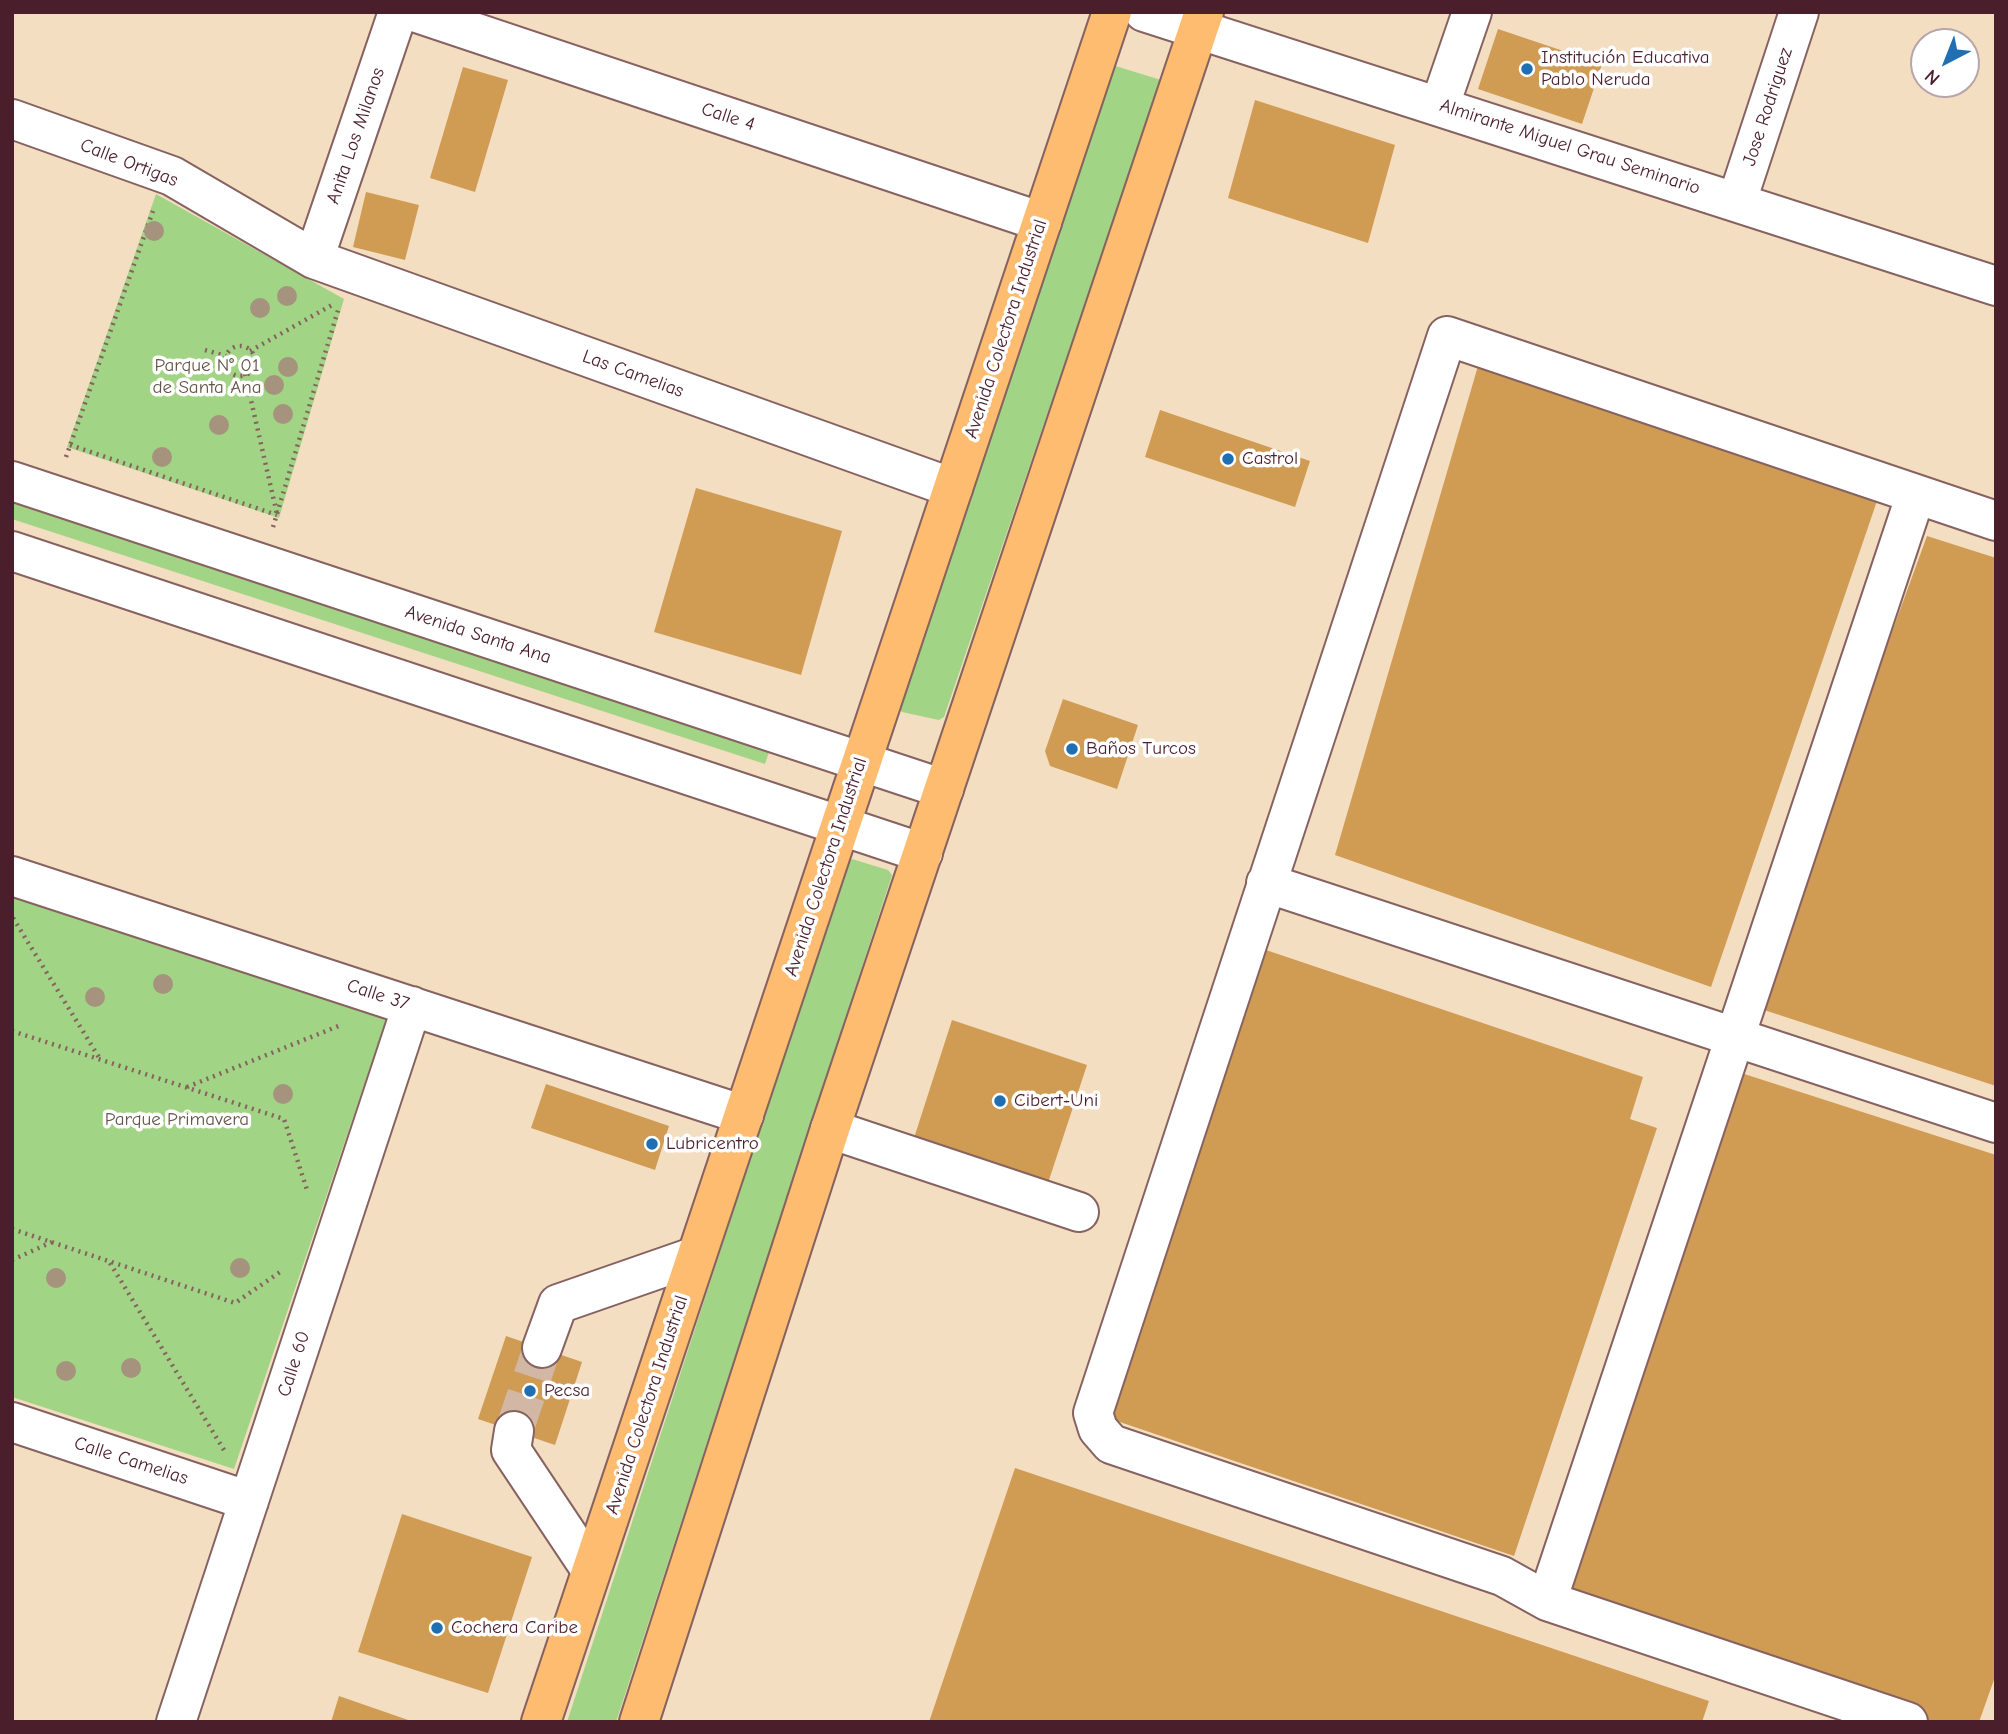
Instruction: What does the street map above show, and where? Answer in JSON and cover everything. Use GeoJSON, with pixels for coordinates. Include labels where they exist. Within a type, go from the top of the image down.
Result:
{"type":"FeatureCollection","features":[{"type":"Feature","properties":{"kind":"main road","name":"Avenida Colectora Industrial"},"geometry":{"type":"LineString","coordinates":[[541,1722],[1112,12]]}},
{"type":"Feature","properties":{"kind":"main road"},"geometry":{"type":"LineString","coordinates":[[639,1722],[830,1129],[1201,21]]}},
{"type":"Feature","properties":{"kind":"street","name":"Anita Los Milanos"},"geometry":{"type":"LineString","coordinates":[[314,259],[398,12]]}},
{"type":"Feature","properties":{"kind":"street","name":"Calle 4"},"geometry":{"type":"LineString","coordinates":[[414,12],[1042,222]]}},
{"type":"Feature","properties":{"kind":"street","name":"Almirante Miguel Grau Seminario"},"geometry":{"type":"LineString","coordinates":[[1144,12],[1201,21],[1440,105],[1996,286]]}},
{"type":"Feature","properties":{"kind":"street"},"geometry":{"type":"LineString","coordinates":[[1440,105],[1472,12]]}},
{"type":"Feature","properties":{"kind":"street","name":"Jose Rodriguez"},"geometry":{"type":"LineString","coordinates":[[1737,201],[1799,12]]}},
{"type":"Feature","properties":{"kind":"street","name":"Calle Ortigas"},"geometry":{"type":"LineString","coordinates":[[12,119],[172,176],[314,259]]}},
{"type":"Feature","properties":{"kind":"street","name":"Las Camelias"},"geometry":{"type":"LineString","coordinates":[[314,259],[953,488]]}},
{"type":"Feature","properties":{"kind":"street"},"geometry":{"type":"LineString","coordinates":[[1908,1722],[1547,1601],[1502,1576],[1111,1444],[1098,1429],[1093,1413],[1447,336],[1996,521]]}},
{"type":"Feature","properties":{"kind":"street","name":"Avenida Santa Ana"},"geometry":{"type":"LineString","coordinates":[[12,481],[944,789]]}},
{"type":"Feature","properties":{"kind":"street"},"geometry":{"type":"LineString","coordinates":[[1547,1601],[1916,494]]}},
{"type":"Feature","properties":{"kind":"street"},"geometry":{"type":"LineString","coordinates":[[12,551],[923,853]]}},
{"type":"Feature","properties":{"kind":"street","name":"Calle 37"},"geometry":{"type":"LineString","coordinates":[[12,876],[744,1115]]}},
{"type":"Feature","properties":{"kind":"street"},"geometry":{"type":"LineString","coordinates":[[1266,883],[1996,1123]]}},
{"type":"Feature","properties":{"kind":"street","name":"Calle 60"},"geometry":{"type":"LineString","coordinates":[[176,1722],[412,1006]]}},
{"type":"Feature","properties":{"kind":"street"},"geometry":{"type":"LineString","coordinates":[[830,1129],[1079,1212]]}},
{"type":"Feature","properties":{"kind":"street"},"geometry":{"type":"LineString","coordinates":[[542,1348],[558,1304],[696,1256]]}},
{"type":"Feature","properties":{"kind":"street","name":"Calle Camelias"},"geometry":{"type":"LineString","coordinates":[[12,1422],[249,1501]]}},
{"type":"Feature","properties":{"kind":"street"},"geometry":{"type":"LineString","coordinates":[[514,1431],[511,1450],[592,1570]]}},
{"type":"Feature","properties":{"kind":"path"},"geometry":{"type":"LineString","coordinates":[[158,198],[70,445],[277,515]]}},
{"type":"Feature","properties":{"kind":"path"},"geometry":{"type":"LineString","coordinates":[[226,356],[237,347],[250,351],[342,300],[277,515]]}},
{"type":"Feature","properties":{"kind":"path"},"geometry":{"type":"LineString","coordinates":[[205,350],[226,356]]}},
{"type":"Feature","properties":{"kind":"path"},"geometry":{"type":"LineString","coordinates":[[245,374],[254,364],[250,351]]}},
{"type":"Feature","properties":{"kind":"path"},"geometry":{"type":"LineString","coordinates":[[226,356],[226,365],[231,373],[245,374]]}},
{"type":"Feature","properties":{"kind":"path"},"geometry":{"type":"LineString","coordinates":[[245,374],[277,515]]}},
{"type":"Feature","properties":{"kind":"path"},"geometry":{"type":"LineString","coordinates":[[12,917],[101,1060]]}},
{"type":"Feature","properties":{"kind":"path"},"geometry":{"type":"LineString","coordinates":[[187,1087],[342,1025]]}},
{"type":"Feature","properties":{"kind":"path"},"geometry":{"type":"LineString","coordinates":[[12,1031],[284,1119],[309,1198]]}},
{"type":"Feature","properties":{"kind":"path"},"geometry":{"type":"LineString","coordinates":[[12,1229],[235,1303],[286,1268]]}},
{"type":"Feature","properties":{"kind":"path"},"geometry":{"type":"LineString","coordinates":[[12,1260],[53,1242]]}},
{"type":"Feature","properties":{"kind":"path"},"geometry":{"type":"LineString","coordinates":[[110,1262],[226,1454]]}},
{"type":"Feature","properties":{"kind":"green space"},"geometry":{"type":"Polygon","coordinates":[[[1109,64],[1161,80],[944,717],[939,720],[902,712],[899,708],[1109,64]]]}},
{"type":"Feature","properties":{"kind":"green space","name":"Parque N° 01 de Santa Ana"},"geometry":{"type":"Polygon","coordinates":[[[156,194],[344,299],[279,518],[67,447],[156,194]]]}},
{"type":"Feature","properties":{"kind":"green space"},"geometry":{"type":"Polygon","coordinates":[[[12,489],[773,740],[765,764],[12,519],[12,489]]]}},
{"type":"Feature","properties":{"kind":"green space"},"geometry":{"type":"Polygon","coordinates":[[[852,859],[888,870],[892,875],[616,1722],[567,1722],[846,865],[852,859]]]}},
{"type":"Feature","properties":{"kind":"green space","name":"Parque Primavera"},"geometry":{"type":"Polygon","coordinates":[[[12,889],[388,1014],[234,1469],[12,1397],[12,889]]]}},
{"type":"Feature","properties":{"kind":"building"},"geometry":{"type":"Polygon","coordinates":[[[1498,29],[1602,64],[1582,124],[1478,89],[1498,29]]]}},
{"type":"Feature","properties":{"kind":"building"},"geometry":{"type":"Polygon","coordinates":[[[463,67],[508,80],[475,192],[430,178],[463,67]]]}},
{"type":"Feature","properties":{"kind":"building"},"geometry":{"type":"Polygon","coordinates":[[[1255,100],[1395,145],[1368,243],[1228,198],[1255,100]]]}},
{"type":"Feature","properties":{"kind":"building"},"geometry":{"type":"Polygon","coordinates":[[[366,192],[419,205],[405,260],[353,247],[366,192]]]}},
{"type":"Feature","properties":{"kind":"building"},"geometry":{"type":"Polygon","coordinates":[[[1478,366],[1878,498],[1711,987],[1335,855],[1478,366]]]}},
{"type":"Feature","properties":{"kind":"building","name":"Castrol"},"geometry":{"type":"Polygon","coordinates":[[[1160,410],[1310,461],[1295,507],[1145,457],[1160,410]]]}},
{"type":"Feature","properties":{"kind":"building"},"geometry":{"type":"Polygon","coordinates":[[[696,488],[842,531],[801,675],[654,632],[696,488]]]}},
{"type":"Feature","properties":{"kind":"building"},"geometry":{"type":"Polygon","coordinates":[[[1927,536],[1996,558],[1996,1086],[1755,1007],[1927,536]]]}},
{"type":"Feature","properties":{"kind":"building"},"geometry":{"type":"Polygon","coordinates":[[[1063,699],[1138,725],[1117,789],[1050,766],[1045,751],[1063,699]]]}},
{"type":"Feature","properties":{"kind":"building"},"geometry":{"type":"Polygon","coordinates":[[[1260,948],[1643,1077],[1630,1119],[1657,1128],[1514,1556],[1108,1418],[1260,948]]]}},
{"type":"Feature","properties":{"kind":"building","name":"Cibert-Uni"},"geometry":{"type":"Polygon","coordinates":[[[952,1020],[1087,1065],[1048,1183],[914,1138],[952,1020]]]}},
{"type":"Feature","properties":{"kind":"building"},"geometry":{"type":"Polygon","coordinates":[[[1735,1071],[1996,1155],[1996,1674],[1979,1722],[1934,1722],[1565,1596],[1735,1071]]]}},
{"type":"Feature","properties":{"kind":"building"},"geometry":{"type":"Polygon","coordinates":[[[546,1084],[669,1126],[655,1170],[531,1128],[546,1084]]]}},
{"type":"Feature","properties":{"kind":"building","name":"Pecsa"},"geometry":{"type":"Polygon","coordinates":[[[506,1336],[582,1362],[555,1445],[478,1419],[506,1336]]]}},
{"type":"Feature","properties":{"kind":"building"},"geometry":{"type":"Polygon","coordinates":[[[1015,1468],[1709,1701],[1702,1722],[929,1722],[1015,1468]]]}},
{"type":"Feature","properties":{"kind":"building","name":"Cochera Caribe"},"geometry":{"type":"Polygon","coordinates":[[[402,1514],[532,1557],[488,1693],[358,1652],[402,1514]]]}},
{"type":"Feature","properties":{"kind":"building"},"geometry":{"type":"Polygon","coordinates":[[[339,1696],[411,1721],[411,1722],[331,1722],[339,1696]]]}},
{"type":"Feature","properties":{"kind":"tunnel"},"geometry":{"type":"LineString","coordinates":[[514,1431],[542,1348]]}},
{"type":"Feature","properties":{"kind":"place","name":"Institución Educativa Pablo Neruda"},"geometry":{"type":"Point","coordinates":[1527,69]}},
{"type":"Feature","properties":{"kind":"place","name":"Castrol"},"geometry":{"type":"Point","coordinates":[1228,459]}},
{"type":"Feature","properties":{"kind":"place","name":"Baños Turcos"},"geometry":{"type":"Point","coordinates":[1072,749]}},
{"type":"Feature","properties":{"kind":"place","name":"Cibert-Uni"},"geometry":{"type":"Point","coordinates":[1000,1101]}},
{"type":"Feature","properties":{"kind":"place","name":"Lubricentro"},"geometry":{"type":"Point","coordinates":[652,1144]}},
{"type":"Feature","properties":{"kind":"place","name":"Pecsa"},"geometry":{"type":"Point","coordinates":[530,1391]}},
{"type":"Feature","properties":{"kind":"place","name":"Cochera Caribe"},"geometry":{"type":"Point","coordinates":[437,1628]}}]}
